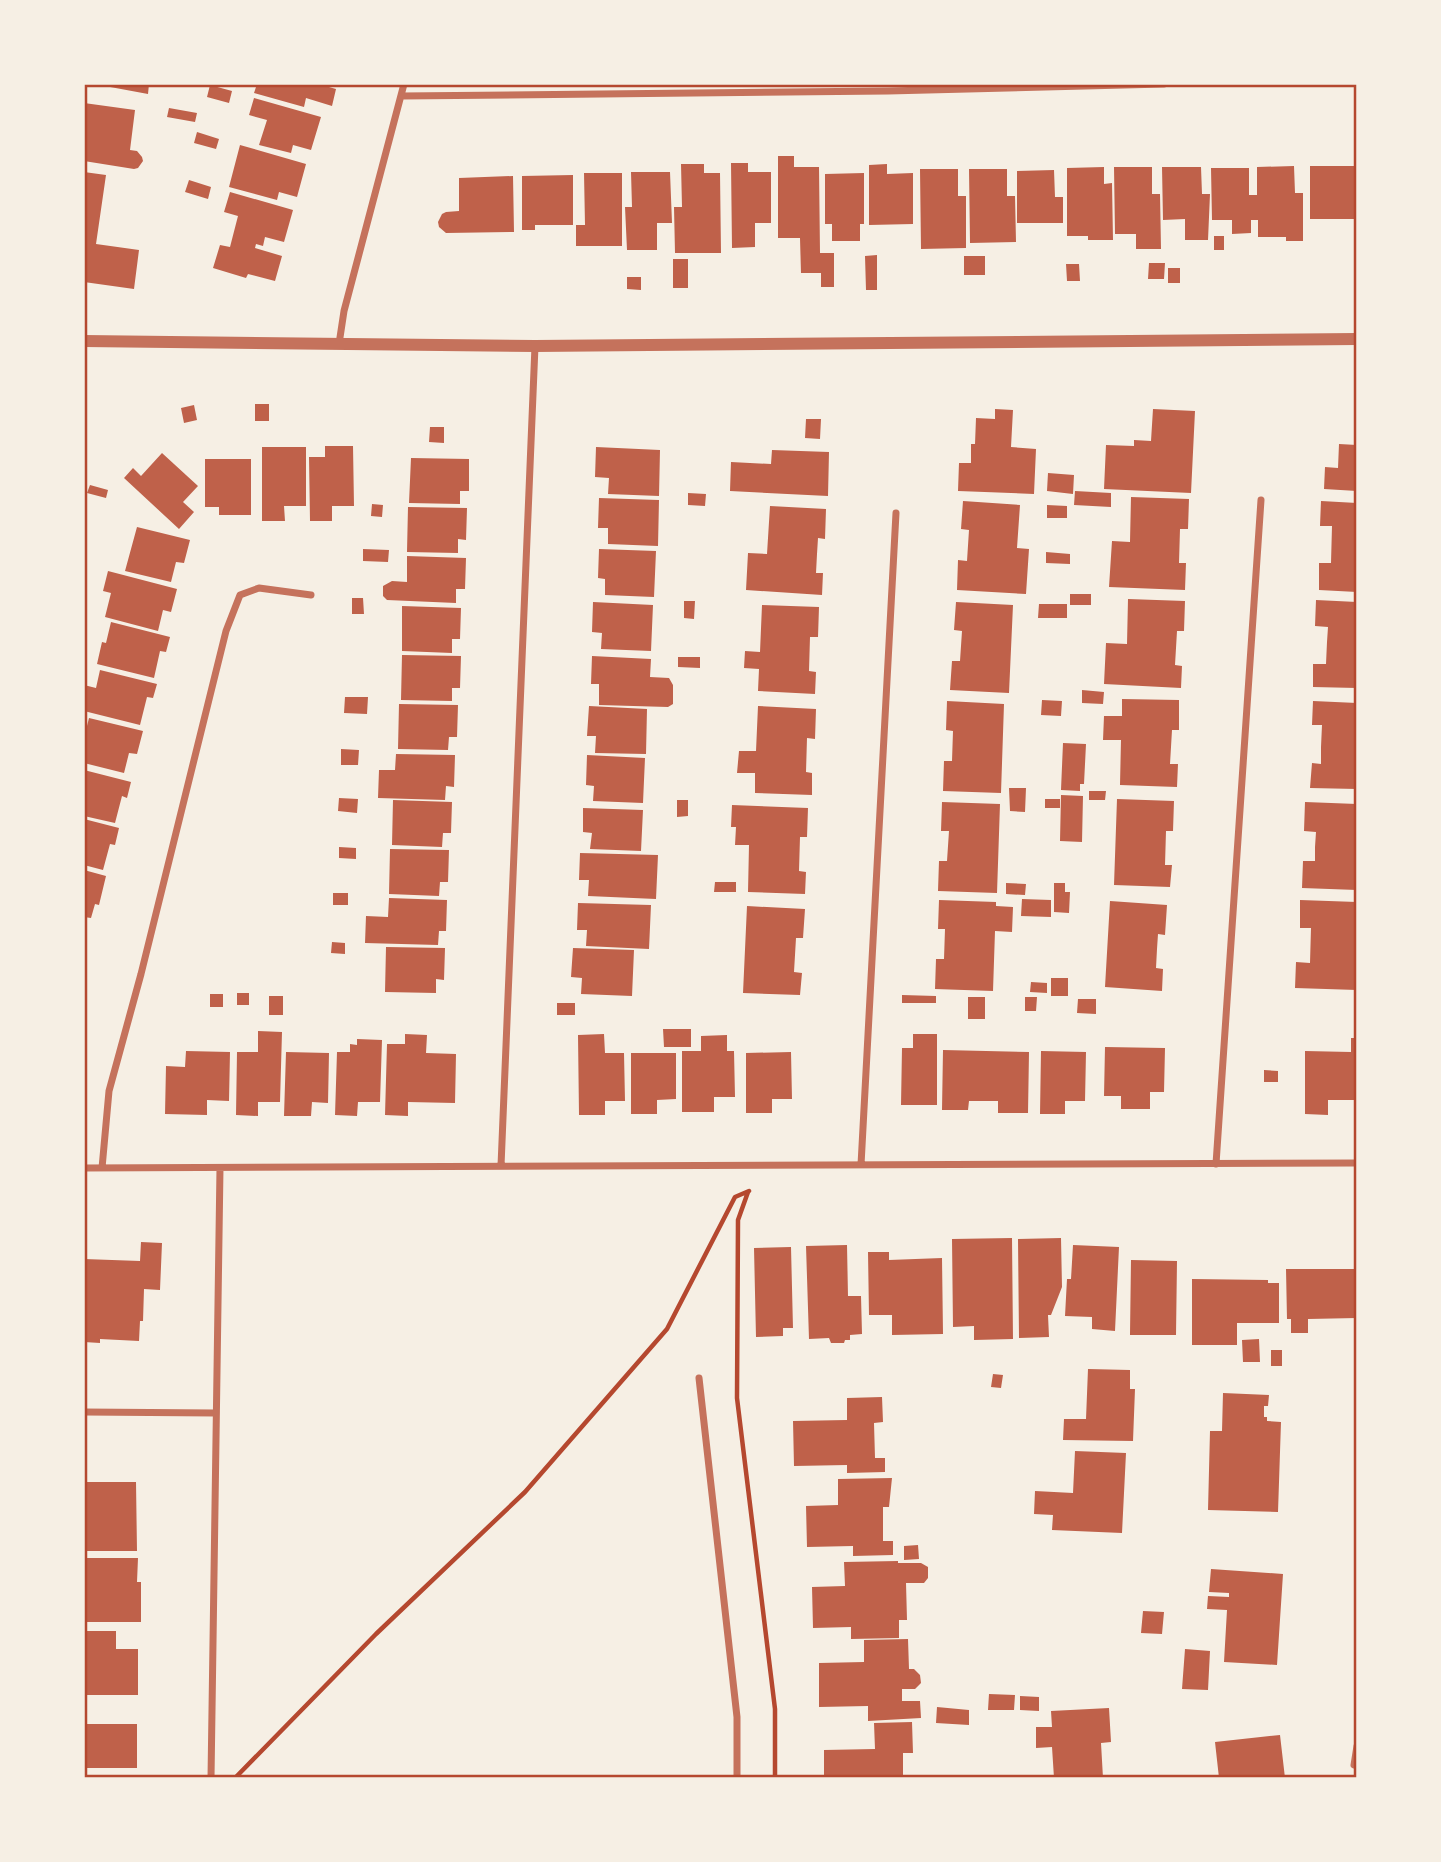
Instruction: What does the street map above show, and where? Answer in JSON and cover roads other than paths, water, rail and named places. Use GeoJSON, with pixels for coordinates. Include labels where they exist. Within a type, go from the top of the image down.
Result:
{"type":"FeatureCollection","features":[{"type":"Feature","properties":{"kind":"street"},"geometry":{"type":"LineString","coordinates":[[339,344],[344,311],[404,84]]}},
{"type":"Feature","properties":{"kind":"street"},"geometry":{"type":"LineString","coordinates":[[401,96],[1164,84]]}},
{"type":"Feature","properties":{"kind":"street"},"geometry":{"type":"LineString","coordinates":[[84,341],[535,346],[1357,339]]}},
{"type":"Feature","properties":{"kind":"street"},"geometry":{"type":"LineString","coordinates":[[501,1166],[535,346]]}},
{"type":"Feature","properties":{"kind":"street"},"geometry":{"type":"LineString","coordinates":[[1216,1164],[1261,500]]}},
{"type":"Feature","properties":{"kind":"street"},"geometry":{"type":"LineString","coordinates":[[861,1166],[897,513]]}},
{"type":"Feature","properties":{"kind":"street"},"geometry":{"type":"LineString","coordinates":[[102,1168],[109,1091],[141,974],[226,631],[240,595],[259,588],[311,595]]}},
{"type":"Feature","properties":{"kind":"street"},"geometry":{"type":"LineString","coordinates":[[84,1168],[1357,1163]]}},
{"type":"Feature","properties":{"kind":"street"},"geometry":{"type":"LineString","coordinates":[[211,1778],[220,1168]]}},
{"type":"Feature","properties":{"kind":"street"},"geometry":{"type":"LineString","coordinates":[[699,1378],[737,1717],[737,1778]]}},
{"type":"Feature","properties":{"kind":"street"},"geometry":{"type":"LineString","coordinates":[[84,1412],[215,1413]]}},
{"type":"Feature","properties":{"kind":"street"},"geometry":{"type":"LineString","coordinates":[[1354,1765],[1357,1746]]}}]}
